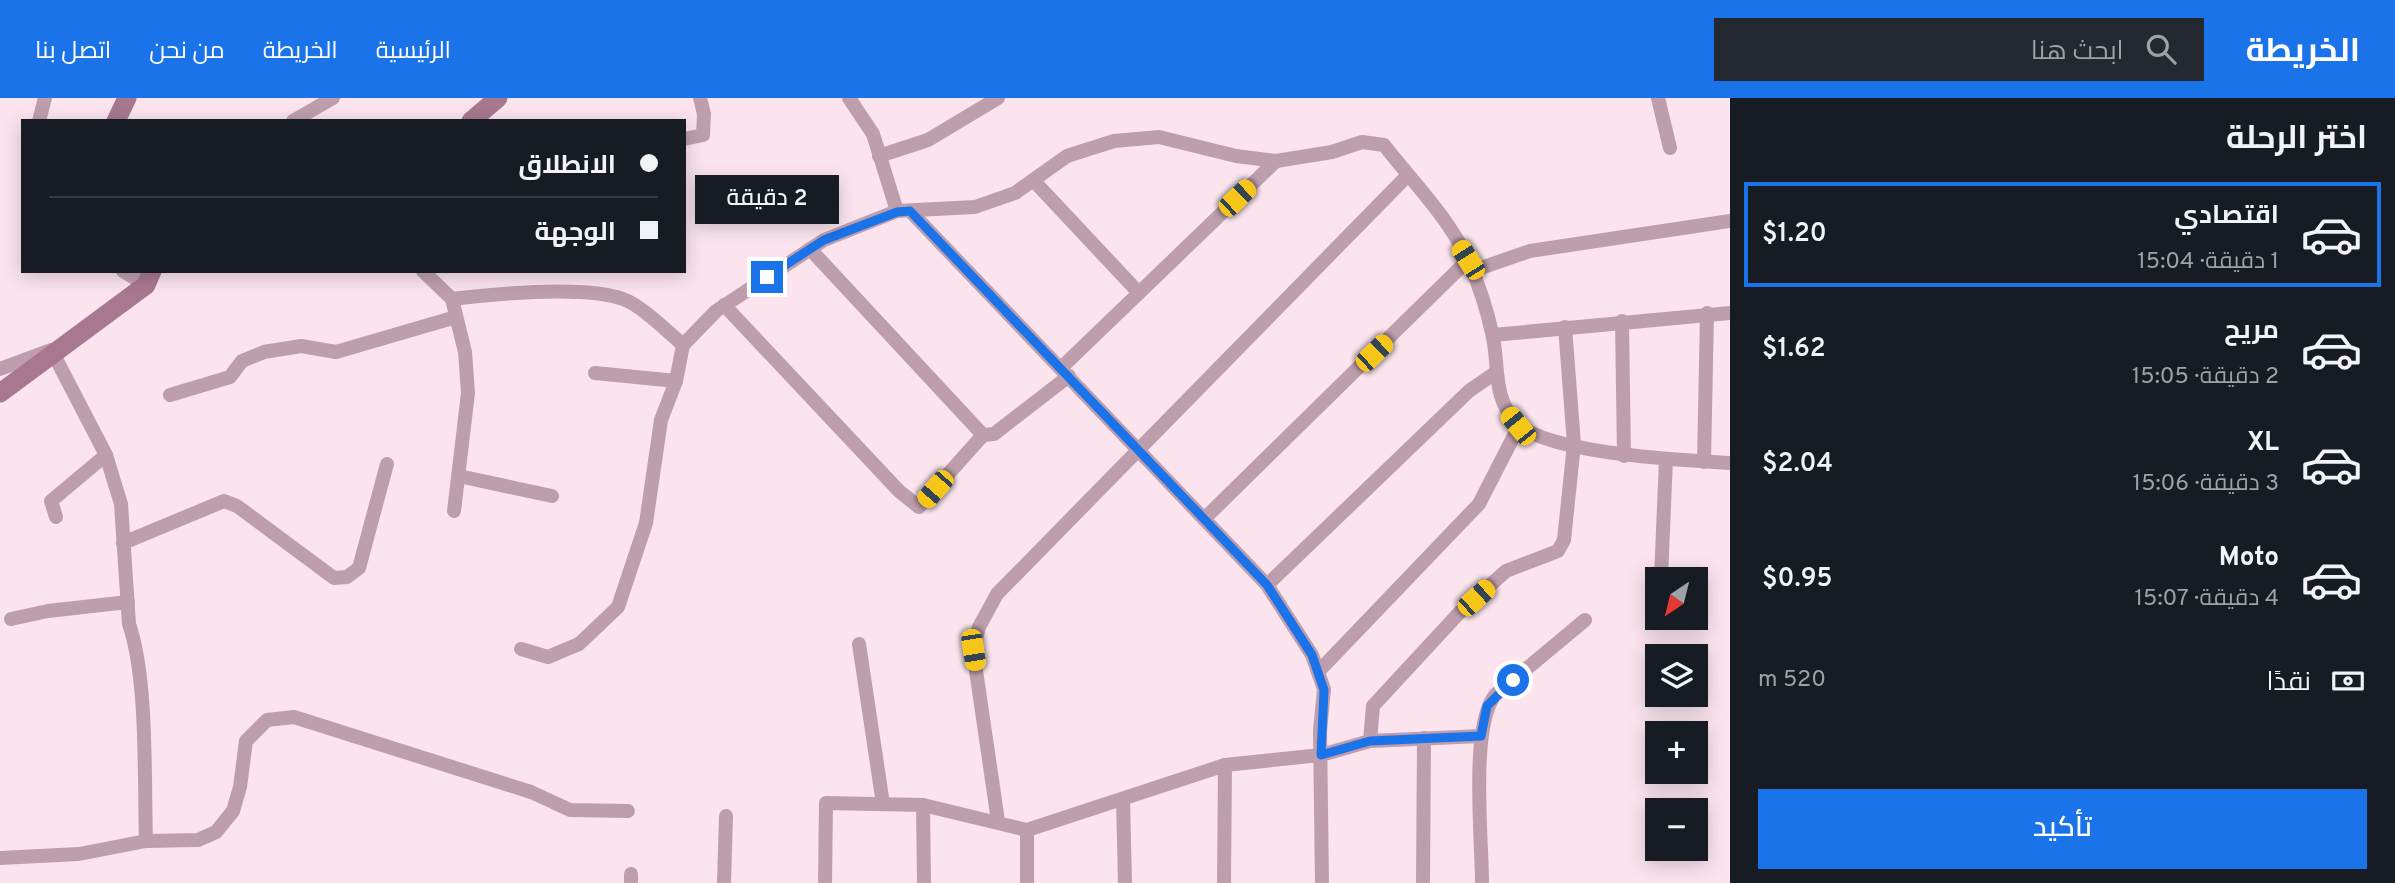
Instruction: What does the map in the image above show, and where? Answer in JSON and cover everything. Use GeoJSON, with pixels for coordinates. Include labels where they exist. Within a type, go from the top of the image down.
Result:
{"type":"FeatureCollection","features":[{"type":"Feature","properties":{"kind":"street"},"geometry":{"type":"LineString","coordinates":[[40,119],[45,98]]}},
{"type":"Feature","properties":{"kind":"street"},"geometry":{"type":"LineString","coordinates":[[117,119],[127,98]]}},
{"type":"Feature","properties":{"kind":"street"},"geometry":{"type":"LineString","coordinates":[[296,119],[333,98]]}},
{"type":"Feature","properties":{"kind":"street"},"geometry":{"type":"LineString","coordinates":[[473,119],[498,98]]}},
{"type":"Feature","properties":{"kind":"street"},"geometry":{"type":"LineString","coordinates":[[686,139],[703,135],[705,114],[700,98]]}},
{"type":"Feature","properties":{"kind":"street"},"geometry":{"type":"LineString","coordinates":[[849,98],[873,134],[879,156],[903,211],[1065,372],[1267,585],[1312,655],[1324,690],[1321,755],[1322,883]]}},
{"type":"Feature","properties":{"kind":"street"},"geometry":{"type":"LineString","coordinates":[[879,156],[928,139],[998,98]]}},
{"type":"Feature","properties":{"kind":"street"},"geometry":{"type":"LineString","coordinates":[[1658,98],[1670,148]]}},
{"type":"Feature","properties":{"kind":"street"},"geometry":{"type":"LineString","coordinates":[[521,649],[548,657],[579,643],[618,607],[646,523],[661,420],[676,381],[683,345],[724,305],[824,240],[903,211],[975,207],[1015,193],[1067,156],[1114,141],[1159,137],[1236,156],[1276,161],[1332,152],[1362,142],[1384,145],[1439,215],[1470,266],[1493,335],[1494,373],[1504,408],[1518,426],[1554,440],[1624,456],[1730,463]]}},
{"type":"Feature","properties":{"kind":"street"},"geometry":{"type":"LineString","coordinates":[[724,305],[899,491],[919,507],[983,435],[994,434],[1065,372],[1139,293],[1276,161]]}},
{"type":"Feature","properties":{"kind":"street"},"geometry":{"type":"LineString","coordinates":[[998,821],[973,650],[979,626],[997,594],[1408,175]]}},
{"type":"Feature","properties":{"kind":"street"},"geometry":{"type":"LineString","coordinates":[[1033,180],[1139,293]]}},
{"type":"Feature","properties":{"kind":"street"},"geometry":{"type":"LineString","coordinates":[[1204,519],[1470,266],[1530,251],[1730,221]]}},
{"type":"Feature","properties":{"kind":"street"},"geometry":{"type":"LineString","coordinates":[[810,249],[983,435]]}},
{"type":"Feature","properties":{"kind":"street"},"geometry":{"type":"LineString","coordinates":[[130,273],[149,278]]}},
{"type":"Feature","properties":{"kind":"street"},"geometry":{"type":"LineString","coordinates":[[425,273],[452,299],[465,352],[468,393],[454,511]]}},
{"type":"Feature","properties":{"kind":"street"},"geometry":{"type":"LineString","coordinates":[[0,393],[149,278]]}},
{"type":"Feature","properties":{"kind":"street"},"geometry":{"type":"LineString","coordinates":[[452,299],[510,293],[597,294],[625,299],[683,345]]}},
{"type":"Feature","properties":{"kind":"street"},"geometry":{"type":"LineString","coordinates":[[1493,335],[1707,313],[1730,313]]}},
{"type":"Feature","properties":{"kind":"street"},"geometry":{"type":"LineString","coordinates":[[1704,462],[1707,313]]}},
{"type":"Feature","properties":{"kind":"street"},"geometry":{"type":"LineString","coordinates":[[170,395],[230,377],[242,361],[264,352],[301,346],[336,352],[456,317]]}},
{"type":"Feature","properties":{"kind":"street"},"geometry":{"type":"LineString","coordinates":[[1622,321],[1624,456]]}},
{"type":"Feature","properties":{"kind":"street"},"geometry":{"type":"LineString","coordinates":[[1370,741],[1373,706],[1460,612],[1506,571],[1558,551],[1564,540],[1574,444],[1564,327]]}},
{"type":"Feature","properties":{"kind":"street"},"geometry":{"type":"LineString","coordinates":[[0,369],[59,349]]}},
{"type":"Feature","properties":{"kind":"street"},"geometry":{"type":"LineString","coordinates":[[59,349],[106,455],[121,504],[129,624],[135,642],[141,718],[146,841]]}},
{"type":"Feature","properties":{"kind":"street"},"geometry":{"type":"LineString","coordinates":[[595,373],[676,381]]}},
{"type":"Feature","properties":{"kind":"street"},"geometry":{"type":"LineString","coordinates":[[1267,585],[1454,405],[1494,373]]}},
{"type":"Feature","properties":{"kind":"street"},"geometry":{"type":"LineString","coordinates":[[1318,672],[1479,504],[1518,426]]}},
{"type":"Feature","properties":{"kind":"street"},"geometry":{"type":"LineString","coordinates":[[56,517],[51,501],[106,455]]}},
{"type":"Feature","properties":{"kind":"street"},"geometry":{"type":"LineString","coordinates":[[1661,567],[1666,459]]}},
{"type":"Feature","properties":{"kind":"street"},"geometry":{"type":"LineString","coordinates":[[123,543],[224,501],[237,506],[334,578],[347,577],[359,568],[387,464]]}},
{"type":"Feature","properties":{"kind":"street"},"geometry":{"type":"LineString","coordinates":[[459,476],[552,496]]}},
{"type":"Feature","properties":{"kind":"street"},"geometry":{"type":"LineString","coordinates":[[11,619],[48,611],[128,602]]}},
{"type":"Feature","properties":{"kind":"street"},"geometry":{"type":"LineString","coordinates":[[1482,883],[1481,736],[1487,706],[1495,695],[1585,620]]}},
{"type":"Feature","properties":{"kind":"street"},"geometry":{"type":"LineString","coordinates":[[859,644],[883,804]]}},
{"type":"Feature","properties":{"kind":"street"},"geometry":{"type":"LineString","coordinates":[[0,858],[79,853],[146,841],[198,840],[216,832],[233,811],[240,788],[246,741],[267,720],[294,717],[531,792],[570,810],[628,811]]}},
{"type":"Feature","properties":{"kind":"street"},"geometry":{"type":"LineString","coordinates":[[825,883],[826,803],[923,805],[1027,830],[1225,765],[1321,755],[1370,741],[1481,736]]}},
{"type":"Feature","properties":{"kind":"street"},"geometry":{"type":"LineString","coordinates":[[1423,883],[1424,738]]}},
{"type":"Feature","properties":{"kind":"street"},"geometry":{"type":"LineString","coordinates":[[1224,883],[1225,765]]}},
{"type":"Feature","properties":{"kind":"street"},"geometry":{"type":"LineString","coordinates":[[1123,799],[1125,883]]}},
{"type":"Feature","properties":{"kind":"street"},"geometry":{"type":"LineString","coordinates":[[923,805],[924,883]]}},
{"type":"Feature","properties":{"kind":"street"},"geometry":{"type":"LineString","coordinates":[[724,883],[726,816]]}},
{"type":"Feature","properties":{"kind":"street"},"geometry":{"type":"LineString","coordinates":[[1027,830],[1027,883]]}},
{"type":"Feature","properties":{"kind":"route"},"geometry":{"type":"LineString","coordinates":[[767,277],[824,240],[897,212],[910,211],[1267,585],[1312,655],[1324,690],[1320,731],[1321,755],[1370,741],[1481,736],[1487,706],[1495,695],[1513,680]]}}]}
